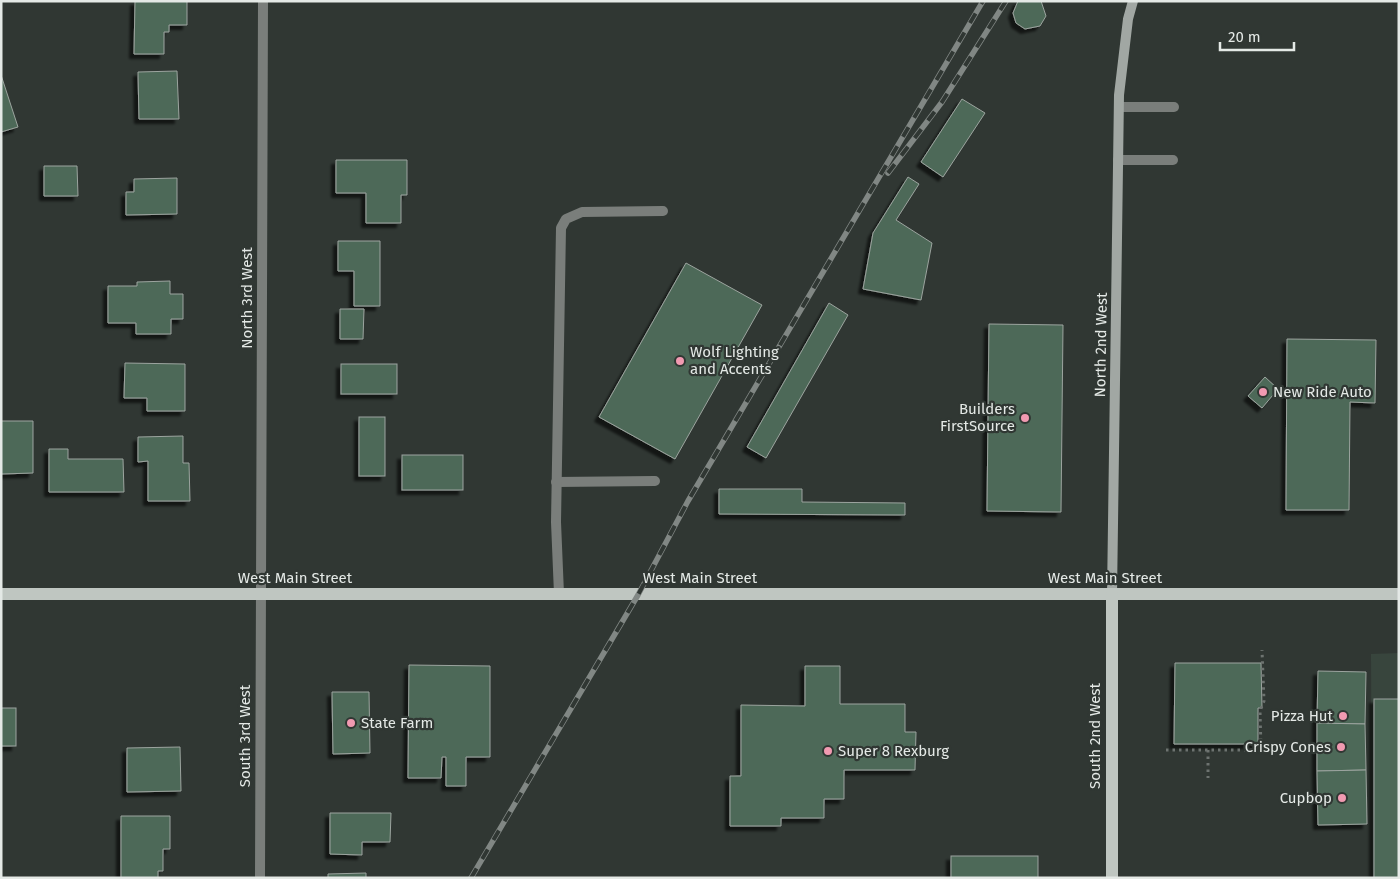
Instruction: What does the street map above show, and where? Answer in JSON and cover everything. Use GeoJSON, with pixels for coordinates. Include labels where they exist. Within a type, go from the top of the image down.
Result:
{"type":"FeatureCollection","features":[{"type":"Feature","properties":{"kind":"main road","name":"North 2nd West"},"geometry":{"type":"LineString","coordinates":[[1112,595],[1119,95],[1128,19],[1133,1]]}},
{"type":"Feature","properties":{"kind":"main road","name":"West Main Street"},"geometry":{"type":"LineString","coordinates":[[1,594],[1399,594]]}},
{"type":"Feature","properties":{"kind":"main road","name":"South 2nd West"},"geometry":{"type":"LineString","coordinates":[[1112,595],[1112,878]]}},
{"type":"Feature","properties":{"kind":"street","name":"North 3rd West"},"geometry":{"type":"LineString","coordinates":[[261,594],[262,1]]}},
{"type":"Feature","properties":{"kind":"street"},"geometry":{"type":"LineString","coordinates":[[1119,107],[1174,107]]}},
{"type":"Feature","properties":{"kind":"street"},"geometry":{"type":"LineString","coordinates":[[1118,160],[1173,160]]}},
{"type":"Feature","properties":{"kind":"street"},"geometry":{"type":"LineString","coordinates":[[559,594],[556,482],[560,228],[566,219],[582,212],[663,212]]}},
{"type":"Feature","properties":{"kind":"street"},"geometry":{"type":"LineString","coordinates":[[556,482],[655,481]]}},
{"type":"Feature","properties":{"kind":"street","name":"South 3rd West"},"geometry":{"type":"LineString","coordinates":[[260,878],[261,594]]}},
{"type":"Feature","properties":{"kind":"path"},"geometry":{"type":"LineString","coordinates":[[1166,750],[1261,750],[1260,711],[1264,701],[1262,650]]}},
{"type":"Feature","properties":{"kind":"path"},"geometry":{"type":"LineString","coordinates":[[1208,750],[1208,778]]}},
{"type":"Feature","properties":{"kind":"shaded area"},"geometry":{"type":"Polygon","coordinates":[[[1399,653],[1399,878],[1372,878],[1371,654],[1399,653]]]}},
{"type":"Feature","properties":{"kind":"building"},"geometry":{"type":"Polygon","coordinates":[[[135,1],[187,1],[187,25],[169,25],[169,32],[164,32],[164,54],[134,54],[135,1]]]}},
{"type":"Feature","properties":{"kind":"building"},"geometry":{"type":"Polygon","coordinates":[[[1018,1],[1041,1],[1046,16],[1040,26],[1025,29],[1016,23],[1013,13],[1018,1]]]}},
{"type":"Feature","properties":{"kind":"building"},"geometry":{"type":"Polygon","coordinates":[[[177,71],[179,119],[139,119],[138,72],[177,71]]]}},
{"type":"Feature","properties":{"kind":"building"},"geometry":{"type":"Polygon","coordinates":[[[1,75],[18,127],[1,132],[1,75]]]}},
{"type":"Feature","properties":{"kind":"building"},"geometry":{"type":"Polygon","coordinates":[[[962,99],[985,113],[943,177],[921,162],[962,99]]]}},
{"type":"Feature","properties":{"kind":"building"},"geometry":{"type":"Polygon","coordinates":[[[336,160],[407,160],[407,195],[401,195],[401,223],[366,223],[366,193],[336,193],[336,160]]]}},
{"type":"Feature","properties":{"kind":"building"},"geometry":{"type":"Polygon","coordinates":[[[44,166],[77,166],[78,196],[44,196],[44,166]]]}},
{"type":"Feature","properties":{"kind":"building"},"geometry":{"type":"Polygon","coordinates":[[[908,177],[919,184],[896,220],[932,243],[921,300],[863,289],[873,233],[908,177]]]}},
{"type":"Feature","properties":{"kind":"building"},"geometry":{"type":"Polygon","coordinates":[[[177,178],[177,214],[126,215],[126,192],[134,192],[134,179],[177,178]]]}},
{"type":"Feature","properties":{"kind":"building"},"geometry":{"type":"Polygon","coordinates":[[[338,241],[380,241],[380,306],[354,306],[354,271],[338,271],[338,241]]]}},
{"type":"Feature","properties":{"kind":"building","name":"Wolf Lighting and Accents"},"geometry":{"type":"Polygon","coordinates":[[[686,263],[762,305],[675,459],[599,417],[686,263]]]}},
{"type":"Feature","properties":{"kind":"building"},"geometry":{"type":"Polygon","coordinates":[[[170,281],[170,294],[183,294],[183,319],[171,319],[171,334],[136,334],[136,323],[108,323],[108,286],[137,286],[137,282],[170,281]]]}},
{"type":"Feature","properties":{"kind":"building"},"geometry":{"type":"Polygon","coordinates":[[[829,303],[848,315],[766,458],[747,447],[829,303]]]}},
{"type":"Feature","properties":{"kind":"building"},"geometry":{"type":"Polygon","coordinates":[[[340,309],[364,309],[363,339],[340,339],[340,309]]]}},
{"type":"Feature","properties":{"kind":"building","name":"Builders FirstSource"},"geometry":{"type":"Polygon","coordinates":[[[989,324],[1063,325],[1061,512],[987,511],[989,324]]]}},
{"type":"Feature","properties":{"kind":"building"},"geometry":{"type":"Polygon","coordinates":[[[1287,339],[1376,340],[1375,403],[1350,402],[1349,510],[1286,510],[1287,339]]]}},
{"type":"Feature","properties":{"kind":"building"},"geometry":{"type":"Polygon","coordinates":[[[125,363],[185,364],[185,411],[147,411],[147,398],[124,398],[125,363]]]}},
{"type":"Feature","properties":{"kind":"building"},"geometry":{"type":"Polygon","coordinates":[[[341,364],[397,364],[397,394],[341,394],[341,364]]]}},
{"type":"Feature","properties":{"kind":"building"},"geometry":{"type":"Polygon","coordinates":[[[1265,377],[1278,389],[1262,408],[1248,396],[1265,377]]]}},
{"type":"Feature","properties":{"kind":"building"},"geometry":{"type":"Polygon","coordinates":[[[359,417],[385,417],[385,476],[359,476],[359,417]]]}},
{"type":"Feature","properties":{"kind":"building"},"geometry":{"type":"Polygon","coordinates":[[[1,421],[33,421],[33,473],[1,474],[1,421]]]}},
{"type":"Feature","properties":{"kind":"building"},"geometry":{"type":"Polygon","coordinates":[[[183,436],[183,463],[189,463],[190,501],[148,501],[148,461],[138,462],[138,437],[183,436]]]}},
{"type":"Feature","properties":{"kind":"building"},"geometry":{"type":"Polygon","coordinates":[[[49,449],[68,449],[68,459],[123,459],[124,492],[49,492],[49,449]]]}},
{"type":"Feature","properties":{"kind":"building"},"geometry":{"type":"Polygon","coordinates":[[[402,455],[463,455],[463,490],[402,490],[402,455]]]}},
{"type":"Feature","properties":{"kind":"building"},"geometry":{"type":"Polygon","coordinates":[[[719,489],[802,489],[802,502],[905,503],[905,515],[719,514],[719,489]]]}},
{"type":"Feature","properties":{"kind":"building"},"geometry":{"type":"Polygon","coordinates":[[[1175,663],[1261,663],[1262,708],[1258,708],[1258,744],[1174,744],[1175,663]]]}},
{"type":"Feature","properties":{"kind":"building"},"geometry":{"type":"Polygon","coordinates":[[[409,665],[490,666],[490,757],[466,757],[466,786],[446,786],[446,757],[442,757],[441,778],[408,778],[409,665]]]}},
{"type":"Feature","properties":{"kind":"building","name":"Super 8 Rexburg"},"geometry":{"type":"Polygon","coordinates":[[[805,666],[840,666],[840,704],[905,704],[905,732],[916,732],[915,770],[844,770],[844,799],[824,799],[824,818],[781,818],[781,826],[730,826],[730,776],[741,776],[741,705],[805,706],[805,666]]]}},
{"type":"Feature","properties":{"kind":"building"},"geometry":{"type":"Polygon","coordinates":[[[1318,671],[1366,672],[1365,724],[1317,723],[1318,671]]]}},
{"type":"Feature","properties":{"kind":"building","name":"State Farm"},"geometry":{"type":"Polygon","coordinates":[[[332,692],[369,692],[370,753],[333,754],[332,692]]]}},
{"type":"Feature","properties":{"kind":"building"},"geometry":{"type":"Polygon","coordinates":[[[1374,699],[1399,699],[1399,878],[1374,878],[1374,699]]]}},
{"type":"Feature","properties":{"kind":"building"},"geometry":{"type":"Polygon","coordinates":[[[1,708],[16,708],[16,746],[1,746],[1,708]]]}},
{"type":"Feature","properties":{"kind":"building","name":"Crispy Cones"},"geometry":{"type":"Polygon","coordinates":[[[1317,723],[1365,724],[1366,770],[1317,771],[1317,723]]]}},
{"type":"Feature","properties":{"kind":"building"},"geometry":{"type":"Polygon","coordinates":[[[180,747],[181,791],[127,792],[127,748],[180,747]]]}},
{"type":"Feature","properties":{"kind":"building","name":"Cupbop"},"geometry":{"type":"Polygon","coordinates":[[[1366,770],[1367,824],[1318,825],[1317,771],[1366,770]]]}},
{"type":"Feature","properties":{"kind":"building"},"geometry":{"type":"Polygon","coordinates":[[[330,813],[391,813],[390,842],[362,842],[362,855],[330,854],[330,813]]]}},
{"type":"Feature","properties":{"kind":"building"},"geometry":{"type":"Polygon","coordinates":[[[121,816],[170,816],[170,849],[163,849],[163,871],[158,871],[158,878],[121,878],[121,816]]]}},
{"type":"Feature","properties":{"kind":"building"},"geometry":{"type":"Polygon","coordinates":[[[951,856],[1038,856],[1038,878],[951,878],[951,856]]]}},
{"type":"Feature","properties":{"kind":"building"},"geometry":{"type":"Polygon","coordinates":[[[366,873],[366,878],[328,878],[328,874],[366,873]]]}},
{"type":"Feature","properties":{"kind":"railway"},"geometry":{"type":"LineString","coordinates":[[471,878],[638,595],[688,501],[983,1]]}},
{"type":"Feature","properties":{"kind":"railway"},"geometry":{"type":"LineString","coordinates":[[888,173],[942,102],[1006,1]]}},
{"type":"Feature","properties":{"kind":"place","name":"Wolf Lighting and Accents"},"geometry":{"type":"Point","coordinates":[680,361]}},
{"type":"Feature","properties":{"kind":"place","name":"New Ride Auto"},"geometry":{"type":"Point","coordinates":[1263,392]}},
{"type":"Feature","properties":{"kind":"place","name":"Builders FirstSource"},"geometry":{"type":"Point","coordinates":[1025,418]}},
{"type":"Feature","properties":{"kind":"place","name":"Pizza Hut"},"geometry":{"type":"Point","coordinates":[1343,716]}},
{"type":"Feature","properties":{"kind":"place","name":"State Farm"},"geometry":{"type":"Point","coordinates":[351,723]}},
{"type":"Feature","properties":{"kind":"place","name":"Crispy Cones"},"geometry":{"type":"Point","coordinates":[1341,747]}},
{"type":"Feature","properties":{"kind":"place","name":"Super 8 Rexburg"},"geometry":{"type":"Point","coordinates":[828,751]}},
{"type":"Feature","properties":{"kind":"place","name":"Cupbop"},"geometry":{"type":"Point","coordinates":[1342,798]}}]}
